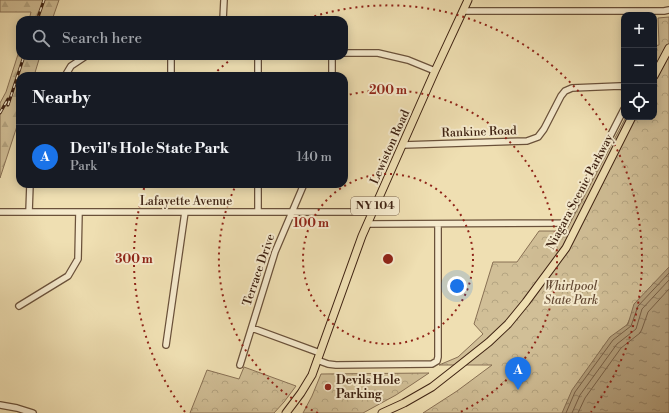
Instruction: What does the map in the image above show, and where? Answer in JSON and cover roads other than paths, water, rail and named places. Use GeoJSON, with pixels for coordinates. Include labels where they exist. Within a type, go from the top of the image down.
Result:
{"type":"FeatureCollection","features":[{"type":"Feature","properties":{"kind":"main road","name":"Lewiston Road"},"geometry":{"type":"LineString","coordinates":[[290,412],[307,383],[317,360],[350,269],[373,212],[468,0]]}},
{"type":"Feature","properties":{"kind":"main road"},"geometry":{"type":"LineString","coordinates":[[657,70],[669,48]]}},
{"type":"Feature","properties":{"kind":"main road","name":"Niagara Scenic Parkway"},"geometry":{"type":"LineString","coordinates":[[382,413],[404,403],[432,387],[489,342],[526,302],[566,248],[630,120]]}},
{"type":"Feature","properties":{"kind":"street"},"geometry":{"type":"LineString","coordinates":[[223,16],[224,0]]}},
{"type":"Feature","properties":{"kind":"street"},"geometry":{"type":"LineString","coordinates":[[464,10],[667,11]]}},
{"type":"Feature","properties":{"kind":"street"},"geometry":{"type":"LineString","coordinates":[[348,53],[378,53],[408,60],[436,71]]}},
{"type":"Feature","properties":{"kind":"street"},"geometry":{"type":"LineString","coordinates":[[67,72],[71,66],[80,60]]}},
{"type":"Feature","properties":{"kind":"street"},"geometry":{"type":"LineString","coordinates":[[171,60],[171,72]]}},
{"type":"Feature","properties":{"kind":"street"},"geometry":{"type":"LineString","coordinates":[[258,60],[258,72]]}},
{"type":"Feature","properties":{"kind":"street"},"geometry":{"type":"LineString","coordinates":[[332,60],[332,72]]}},
{"type":"Feature","properties":{"kind":"street","name":"Rankine Road"},"geometry":{"type":"LineString","coordinates":[[403,145],[527,141],[538,137],[565,91],[572,88],[621,86]]}},
{"type":"Feature","properties":{"kind":"street"},"geometry":{"type":"LineString","coordinates":[[368,224],[563,223],[568,218],[621,115]]}},
{"type":"Feature","properties":{"kind":"street"},"geometry":{"type":"LineString","coordinates":[[29,212],[30,188]]}},
{"type":"Feature","properties":{"kind":"street"},"geometry":{"type":"LineString","coordinates":[[258,188],[258,212]]}},
{"type":"Feature","properties":{"kind":"street","name":"Terrace Drive"},"geometry":{"type":"LineString","coordinates":[[240,365],[275,252],[302,188]]}},
{"type":"Feature","properties":{"kind":"street","name":"Lafayette Avenue"},"geometry":{"type":"LineString","coordinates":[[0,212],[373,212]]}},
{"type":"Feature","properties":{"kind":"street"},"geometry":{"type":"LineString","coordinates":[[19,306],[68,276],[78,259],[79,212]]}},
{"type":"Feature","properties":{"kind":"street"},"geometry":{"type":"LineString","coordinates":[[166,345],[185,212]]}},
{"type":"Feature","properties":{"kind":"street"},"geometry":{"type":"LineString","coordinates":[[317,360],[336,365],[432,364],[437,361],[438,224]]}},
{"type":"Feature","properties":{"kind":"street"},"geometry":{"type":"LineString","coordinates":[[252,328],[320,353]]}},
{"type":"Feature","properties":{"kind":"street"},"geometry":{"type":"LineString","coordinates":[[0,405],[33,413]]}},
{"type":"Feature","properties":{"kind":"water"},"geometry":{"type":"Polygon","coordinates":[[[669,267],[669,413],[562,413],[572,390],[610,337],[628,324],[634,304],[669,267]]]}},
{"type":"Feature","properties":{"kind":"railway"},"geometry":{"type":"LineString","coordinates":[[38,16],[44,0]]}},
{"type":"Feature","properties":{"kind":"railway"},"geometry":{"type":"LineString","coordinates":[[19,72],[23,60]]}},
{"type":"Feature","properties":{"kind":"railway"},"geometry":{"type":"LineString","coordinates":[[8,105],[16,80]]}},
{"type":"Feature","properties":{"kind":"railway"},"geometry":{"type":"LineString","coordinates":[[0,113],[8,99]]}},
{"type":"Feature","properties":{"kind":"place","name":"Devils Hole Parking"},"geometry":{"type":"Point","coordinates":[328,387]}},
{"type":"Feature","properties":{"kind":"place","name":"Devil's Hole State Park"},"geometry":{"type":"Point","coordinates":[518,390]}},
{"type":"Feature","properties":{"kind":"park label","name":"Whirlpool State Park"},"geometry":{"type":"Point","coordinates":[571,293]}}]}
